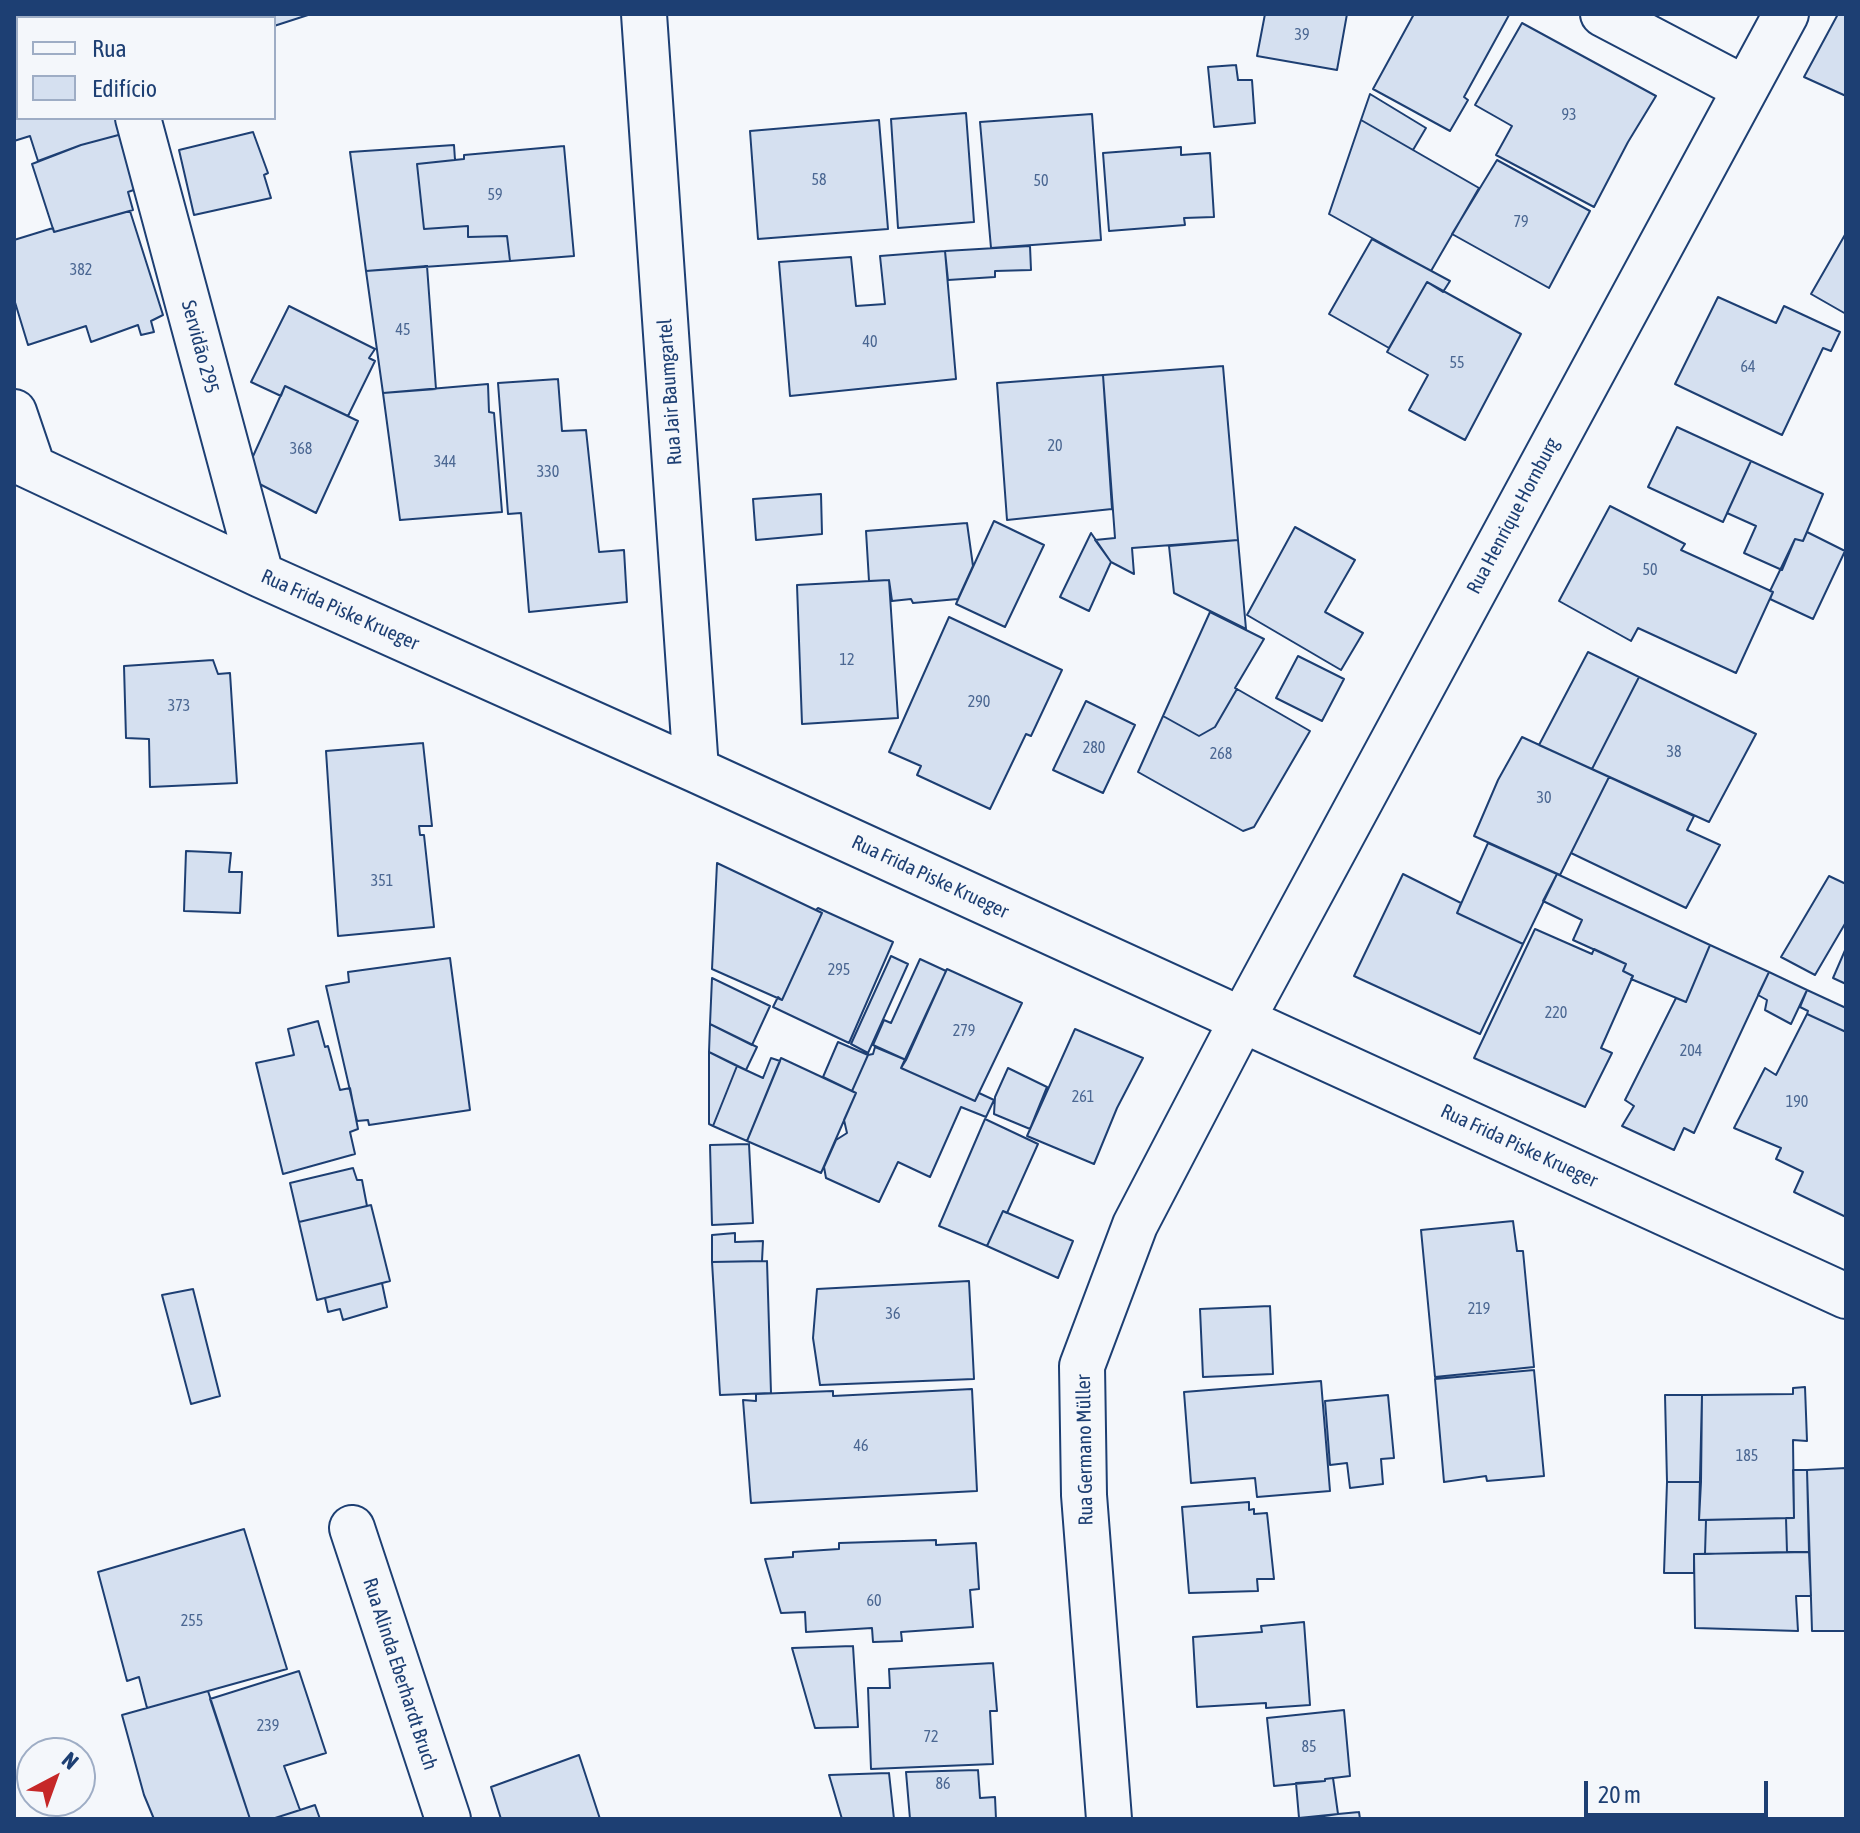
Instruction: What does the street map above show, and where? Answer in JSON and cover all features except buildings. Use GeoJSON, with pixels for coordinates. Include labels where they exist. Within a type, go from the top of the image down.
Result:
{"type":"FeatureCollection","features":[{"type":"Feature","properties":{"kind":"street","name":"Rua Jair Baumgartel"},"geometry":{"type":"LineString","coordinates":[[644,14],[696,770]]}},
{"type":"Feature","properties":{"kind":"street"},"geometry":{"type":"LineString","coordinates":[[1603,14],[1744,88]]}},
{"type":"Feature","properties":{"kind":"street","name":"Rua Henrique Hornburg"},"geometry":{"type":"LineString","coordinates":[[1242,1020],[1786,14]]}},
{"type":"Feature","properties":{"kind":"street","name":"Servidão 295"},"geometry":{"type":"LineString","coordinates":[[139,120],[261,575]]}},
{"type":"Feature","properties":{"kind":"street"},"geometry":{"type":"LineString","coordinates":[[14,412],[24,463]]}},
{"type":"Feature","properties":{"kind":"street","name":"Rua Frida Piske Krueger"},"geometry":{"type":"LineString","coordinates":[[24,463],[261,575],[696,770],[1846,1296]]}},
{"type":"Feature","properties":{"kind":"street","name":"Rua Germano Müller"},"geometry":{"type":"LineString","coordinates":[[1109,1819],[1084,1495],[1082,1366],[1135,1225],[1242,1020]]}},
{"type":"Feature","properties":{"kind":"street","name":"Rua Alinda Eberhardt Bruch"},"geometry":{"type":"LineString","coordinates":[[352,1528],[448,1819]]}}]}
